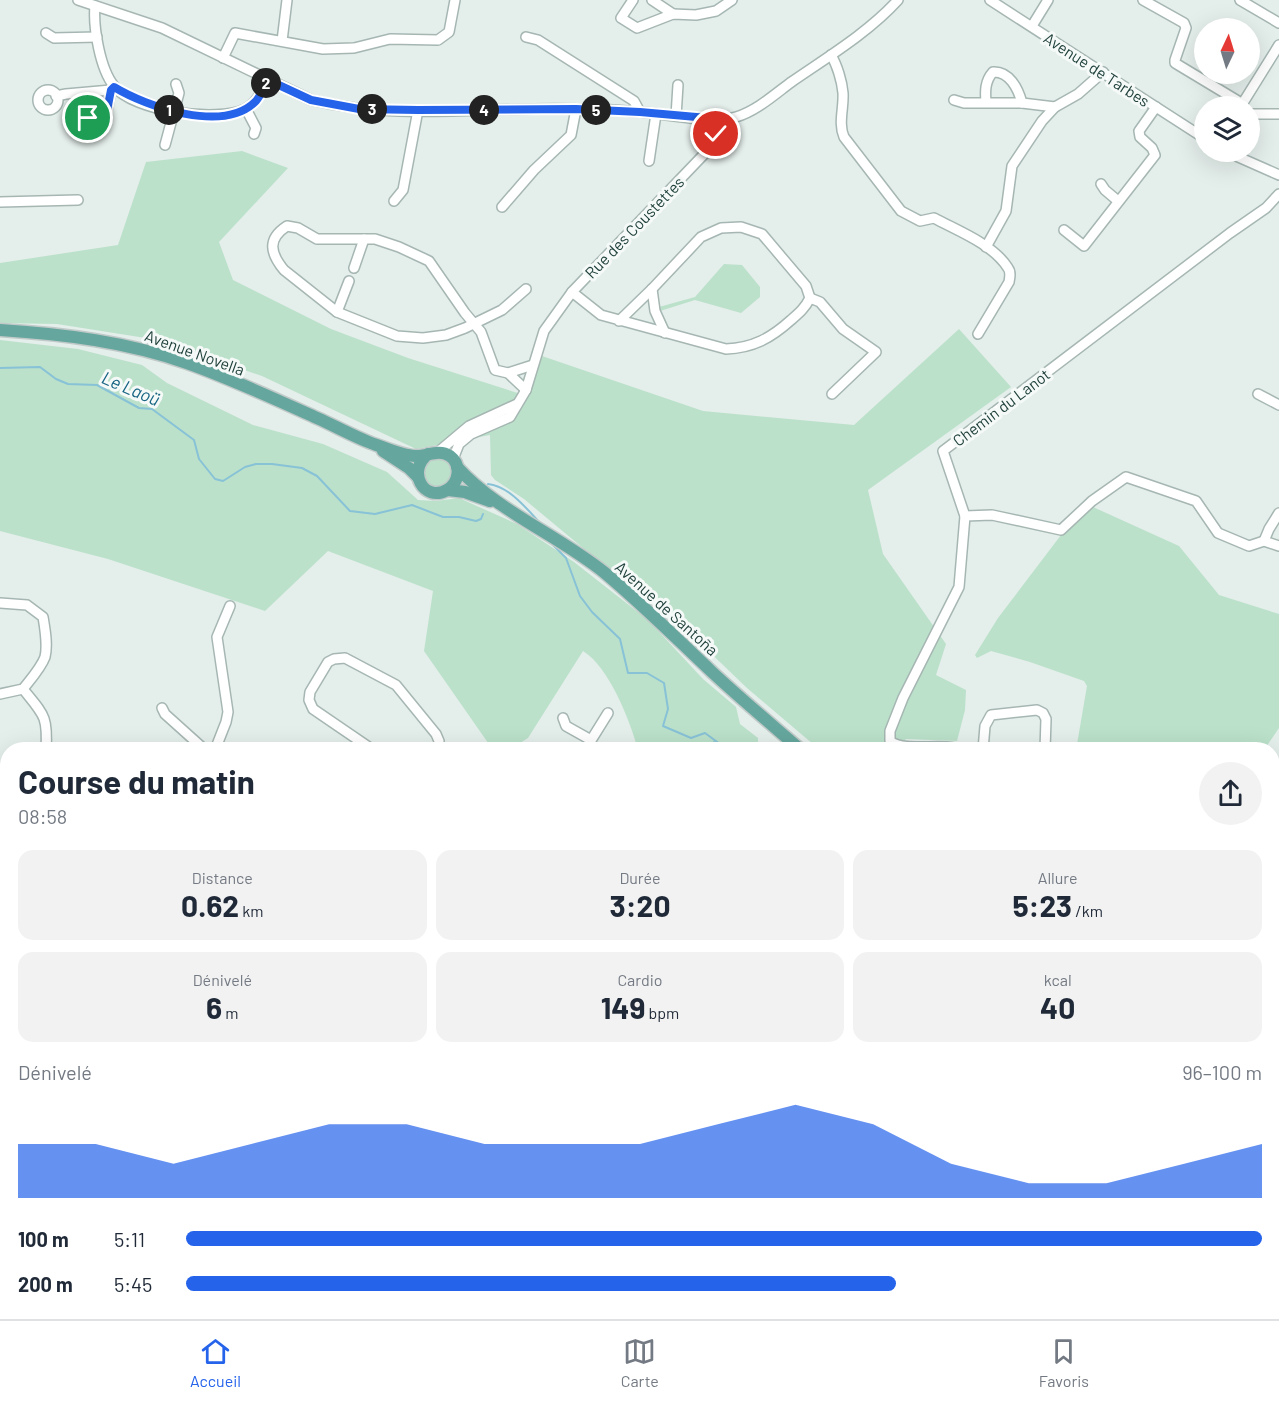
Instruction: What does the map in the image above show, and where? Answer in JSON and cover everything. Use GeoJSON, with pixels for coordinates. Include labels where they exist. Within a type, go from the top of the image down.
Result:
{"type":"FeatureCollection","features":[{"type":"Feature","properties":{"kind":"main road","name":"Avenue Novella"},"geometry":{"type":"LineString","coordinates":[[0,330],[65,335],[125,345],[159,354],[221,376],[369,442],[414,456],[433,453]]}},
{"type":"Feature","properties":{"kind":"main road","name":"Avenue Novella"},"geometry":{"type":"LineString","coordinates":[[369,442],[409,468],[418,477]]}},
{"type":"Feature","properties":{"kind":"main road"},"geometry":{"type":"LineString","coordinates":[[433,453],[443,453],[455,463],[456,480],[448,490],[429,491],[424,488],[418,477],[419,464],[433,453]]}},
{"type":"Feature","properties":{"kind":"main road","name":"Avenue de Santoña"},"geometry":{"type":"LineString","coordinates":[[455,463],[471,482],[501,504],[563,542],[604,572],[792,742]]}},
{"type":"Feature","properties":{"kind":"main road","name":"Avenue de Santoña"},"geometry":{"type":"LineString","coordinates":[[448,490],[465,492],[501,504]]}},
{"type":"Feature","properties":{"kind":"street"},"geometry":{"type":"LineString","coordinates":[[78,0],[162,28],[311,100],[334,105],[359,109],[418,110],[576,109],[719,119],[739,116],[759,105],[831,55],[888,11],[898,0]]}},
{"type":"Feature","properties":{"kind":"street"},"geometry":{"type":"LineString","coordinates":[[282,41],[287,0]]}},
{"type":"Feature","properties":{"kind":"street"},"geometry":{"type":"LineString","coordinates":[[223,58],[235,33],[323,49],[354,48],[390,39],[438,40],[449,32],[455,0]]}},
{"type":"Feature","properties":{"kind":"street"},"geometry":{"type":"LineString","coordinates":[[633,0],[621,18],[637,28],[673,14],[696,15],[716,11],[732,0]]}},
{"type":"Feature","properties":{"kind":"street"},"geometry":{"type":"LineString","coordinates":[[652,0],[673,14]]}},
{"type":"Feature","properties":{"kind":"street","name":"Avenue de Tarbes"},"geometry":{"type":"LineString","coordinates":[[990,0],[1194,132]]}},
{"type":"Feature","properties":{"kind":"street"},"geometry":{"type":"LineString","coordinates":[[1032,26],[1048,0]]}},
{"type":"Feature","properties":{"kind":"street"},"geometry":{"type":"LineString","coordinates":[[1146,2],[1161,0]]}},
{"type":"Feature","properties":{"kind":"street"},"geometry":{"type":"LineString","coordinates":[[1240,0],[1279,22]]}},
{"type":"Feature","properties":{"kind":"street"},"geometry":{"type":"LineString","coordinates":[[1146,2],[1184,23],[1186,28],[1174,60],[1175,63],[1228,96]]}},
{"type":"Feature","properties":{"kind":"street"},"geometry":{"type":"LineString","coordinates":[[88,118],[105,121],[113,89],[102,60],[97,38],[95,6]]}},
{"type":"Feature","properties":{"kind":"street"},"geometry":{"type":"LineString","coordinates":[[46,33],[54,38],[97,38]]}},
{"type":"Feature","properties":{"kind":"street"},"geometry":{"type":"LineString","coordinates":[[526,37],[538,40],[628,98],[638,106],[640,112]]}},
{"type":"Feature","properties":{"kind":"street"},"geometry":{"type":"LineString","coordinates":[[1248,96],[1279,45]]}},
{"type":"Feature","properties":{"kind":"street"},"geometry":{"type":"LineString","coordinates":[[831,55],[835,61],[843,93],[841,130],[844,137],[901,211],[920,221],[934,218],[986,247],[1008,268],[1009,282],[978,334]]}},
{"type":"Feature","properties":{"kind":"street"},"geometry":{"type":"LineString","coordinates":[[986,102],[985,88],[989,76],[993,72],[999,72],[1010,78],[1022,103]]}},
{"type":"Feature","properties":{"kind":"street"},"geometry":{"type":"LineString","coordinates":[[986,247],[1006,211],[1012,166],[1042,121],[1055,107],[1078,94],[1103,72]]}},
{"type":"Feature","properties":{"kind":"street"},"geometry":{"type":"LineString","coordinates":[[56,96],[113,89],[150,105],[174,112],[215,116],[246,109],[257,100],[268,80]]}},
{"type":"Feature","properties":{"kind":"street"},"geometry":{"type":"LineString","coordinates":[[165,145],[179,93],[176,84]]}},
{"type":"Feature","properties":{"kind":"street"},"geometry":{"type":"LineString","coordinates":[[676,116],[678,85]]}},
{"type":"Feature","properties":{"kind":"street"},"geometry":{"type":"LineString","coordinates":[[954,100],[964,103],[1022,103],[1055,107]]}},
{"type":"Feature","properties":{"kind":"street"},"geometry":{"type":"LineString","coordinates":[[1064,230],[1084,246],[1155,155],[1152,148],[1140,137],[1139,131],[1156,107]]}},
{"type":"Feature","properties":{"kind":"street"},"geometry":{"type":"LineString","coordinates":[[246,109],[256,128],[254,134]]}},
{"type":"Feature","properties":{"kind":"street"},"geometry":{"type":"LineString","coordinates":[[502,207],[534,170],[571,135],[576,109]]}},
{"type":"Feature","properties":{"kind":"street"},"geometry":{"type":"LineString","coordinates":[[394,201],[403,189],[418,110]]}},
{"type":"Feature","properties":{"kind":"street"},"geometry":{"type":"LineString","coordinates":[[649,160],[656,114]]}},
{"type":"Feature","properties":{"kind":"street"},"geometry":{"type":"LineString","coordinates":[[1260,114],[1279,114]]}},
{"type":"Feature","properties":{"kind":"street","name":"Rue des Coustettes"},"geometry":{"type":"LineString","coordinates":[[455,463],[459,444],[471,434],[510,417],[526,390],[544,331],[572,292],[711,147],[719,119]]}},
{"type":"Feature","properties":{"kind":"street"},"geometry":{"type":"LineString","coordinates":[[1250,162],[1279,175]]}},
{"type":"Feature","properties":{"kind":"street"},"geometry":{"type":"LineString","coordinates":[[1101,184],[1118,201]]}},
{"type":"Feature","properties":{"kind":"street","name":"Chemin du Lanot"},"geometry":{"type":"LineString","coordinates":[[892,742],[890,741],[890,731],[903,698],[959,587],[965,516],[943,451],[1266,208],[1279,194]]}},
{"type":"Feature","properties":{"kind":"street"},"geometry":{"type":"LineString","coordinates":[[0,202],[78,200]]}},
{"type":"Feature","properties":{"kind":"street"},"geometry":{"type":"LineString","coordinates":[[526,289],[502,310],[474,324],[446,334],[423,338],[397,336],[337,312],[284,270],[276,261],[272,245],[276,233],[287,226],[298,228],[317,238],[375,239],[429,261],[474,324],[482,332],[495,369],[508,373],[526,390]]}},
{"type":"Feature","properties":{"kind":"street"},"geometry":{"type":"LineString","coordinates":[[572,292],[601,315],[619,321],[726,349],[742,348],[762,342],[778,332],[805,307],[810,298],[806,286],[762,234],[741,227],[721,228],[701,237],[619,321]]}},
{"type":"Feature","properties":{"kind":"street"},"geometry":{"type":"LineString","coordinates":[[354,268],[364,239]]}},
{"type":"Feature","properties":{"kind":"street"},"geometry":{"type":"LineString","coordinates":[[337,312],[349,280]]}},
{"type":"Feature","properties":{"kind":"street"},"geometry":{"type":"LineString","coordinates":[[652,289],[655,311],[665,333]]}},
{"type":"Feature","properties":{"kind":"street"},"geometry":{"type":"LineString","coordinates":[[810,298],[820,302],[843,328],[876,352],[832,394]]}},
{"type":"Feature","properties":{"kind":"street"},"geometry":{"type":"LineString","coordinates":[[508,373],[533,365]]}},
{"type":"Feature","properties":{"kind":"street"},"geometry":{"type":"LineString","coordinates":[[1258,394],[1279,405]]}},
{"type":"Feature","properties":{"kind":"street"},"geometry":{"type":"LineString","coordinates":[[433,453],[469,426],[520,403]]}},
{"type":"Feature","properties":{"kind":"street"},"geometry":{"type":"LineString","coordinates":[[965,516],[992,515],[1061,530],[1092,501],[1126,477],[1196,501],[1218,533],[1249,546],[1264,541],[1279,546]]}},
{"type":"Feature","properties":{"kind":"street"},"geometry":{"type":"LineString","coordinates":[[1264,541],[1279,513]]}},
{"type":"Feature","properties":{"kind":"street"},"geometry":{"type":"LineString","coordinates":[[0,603],[27,605],[43,618],[46,629],[45,657],[23,689],[0,694]]}},
{"type":"Feature","properties":{"kind":"street"},"geometry":{"type":"LineString","coordinates":[[218,742],[228,712],[217,638],[230,606]]}},
{"type":"Feature","properties":{"kind":"street"},"geometry":{"type":"LineString","coordinates":[[361,742],[313,709],[309,700],[310,692],[328,662],[334,658],[345,658],[396,685],[436,734],[439,742]]}},
{"type":"Feature","properties":{"kind":"street"},"geometry":{"type":"LineString","coordinates":[[23,689],[46,720],[46,742]]}},
{"type":"Feature","properties":{"kind":"street"},"geometry":{"type":"LineString","coordinates":[[162,708],[165,714],[196,742]]}},
{"type":"Feature","properties":{"kind":"street"},"geometry":{"type":"LineString","coordinates":[[984,742],[985,726],[991,715],[1036,710],[1043,713],[1046,719],[1045,742]]}},
{"type":"Feature","properties":{"kind":"street"},"geometry":{"type":"LineString","coordinates":[[563,718],[566,726],[591,740],[608,713]]}},
{"type":"Feature","properties":{"kind":"green space"},"geometry":{"type":"Polygon","coordinates":[[[242,151],[288,168],[219,242],[233,280],[331,329],[408,358],[527,396],[539,355],[703,411],[854,425],[959,329],[1011,387],[868,490],[883,554],[946,644],[936,675],[966,690],[965,710],[957,741],[906,739],[903,742],[811,742],[747,688],[672,616],[583,548],[524,499],[495,480],[491,475],[490,435],[416,449],[262,376],[152,339],[57,324],[0,323],[0,263],[118,245],[146,162],[242,151]]]}},
{"type":"Feature","properties":{"kind":"green space"},"geometry":{"type":"Polygon","coordinates":[[[724,264],[742,265],[760,287],[760,297],[741,313],[695,300],[660,311],[659,307],[695,297],[724,264]]]}},
{"type":"Feature","properties":{"kind":"green space"},"geometry":{"type":"Polygon","coordinates":[[[0,340],[78,349],[142,365],[167,383],[253,425],[323,444],[387,472],[418,500],[436,501],[459,498],[517,524],[574,562],[648,620],[703,679],[736,707],[740,724],[758,738],[758,742],[636,742],[630,724],[610,681],[583,651],[528,738],[522,742],[487,742],[424,651],[433,591],[328,551],[265,611],[108,559],[0,531],[0,340]]]}},
{"type":"Feature","properties":{"kind":"green space"},"geometry":{"type":"Polygon","coordinates":[[[438,458],[448,463],[453,473],[448,483],[438,488],[428,483],[423,473],[428,463],[438,458]]]}},
{"type":"Feature","properties":{"kind":"green space"},"geometry":{"type":"Polygon","coordinates":[[[1093,507],[1179,546],[1219,595],[1279,614],[1279,728],[1269,742],[1077,742],[1087,686],[1084,681],[991,651],[977,658],[975,655],[998,618],[1061,535],[1093,507]]]}},
{"type":"Feature","properties":{"kind":"waterway","name":"Le Laoü"},"geometry":{"type":"LineString","coordinates":[[0,368],[40,367],[56,379],[68,384],[97,385],[139,408],[152,409],[194,440],[199,459],[215,479],[223,481],[245,467],[256,464],[272,464],[302,468],[317,476],[350,511],[375,514],[412,505],[443,517],[459,517],[476,521],[481,519],[483,514]]}},
{"type":"Feature","properties":{"kind":"waterway","name":"Le Laoü"},"geometry":{"type":"LineString","coordinates":[[488,484],[510,494],[540,523]]}},
{"type":"Feature","properties":{"kind":"waterway","name":"Le Laoü"},"geometry":{"type":"LineString","coordinates":[[552,544],[566,558],[580,596],[592,612],[620,639],[628,673],[647,673],[664,683],[668,709],[663,726],[691,738],[705,733],[717,742]]}},
{"type":"Feature","properties":{"kind":"route"},"geometry":{"type":"LineString","coordinates":[[88,118],[105,121],[111,90],[114,87],[130,97],[174,112],[215,116],[246,109],[257,100],[268,80],[311,100],[359,109],[576,109],[640,112],[719,119],[716,134]]}}]}
